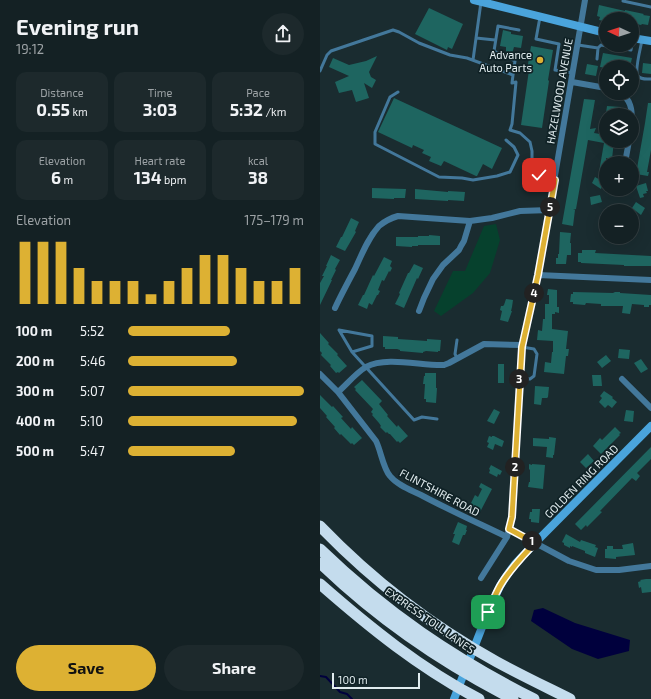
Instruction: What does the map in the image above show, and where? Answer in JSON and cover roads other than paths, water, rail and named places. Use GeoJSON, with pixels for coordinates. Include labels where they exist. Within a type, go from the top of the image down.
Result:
{"type":"FeatureCollection","features":[{"type":"Feature","properties":{"kind":"highway"},"geometry":{"type":"LineString","coordinates":[[320,526],[378,580],[447,632],[499,663],[570,699]]}},
{"type":"Feature","properties":{"kind":"highway","name":"EXPRESS TOLL LANES"},"geometry":{"type":"LineString","coordinates":[[320,549],[378,601],[421,633],[480,671],[534,699]]}},
{"type":"Feature","properties":{"kind":"highway"},"geometry":{"type":"LineString","coordinates":[[320,563],[359,598],[410,637],[472,678],[512,699]]}},
{"type":"Feature","properties":{"kind":"highway"},"geometry":{"type":"LineString","coordinates":[[320,584],[348,609],[391,643],[430,670],[479,699]]}},
{"type":"Feature","properties":{"kind":"street","name":"HAZELWOOD AVENUE"},"geometry":{"type":"LineString","coordinates":[[480,578],[507,537],[512,517],[522,346],[538,275],[550,210],[585,0]]}},
{"type":"Feature","properties":{"kind":"street"},"geometry":{"type":"LineString","coordinates":[[477,1],[599,32]]}},
{"type":"Feature","properties":{"kind":"street"},"geometry":{"type":"LineString","coordinates":[[639,39],[649,40]]}},
{"type":"Feature","properties":{"kind":"street"},"geometry":{"type":"LineString","coordinates":[[572,82],[599,87]]}},
{"type":"Feature","properties":{"kind":"street"},"geometry":{"type":"LineString","coordinates":[[335,308],[372,235],[386,221],[398,216],[470,221],[492,218],[515,212],[550,210]]}},
{"type":"Feature","properties":{"kind":"street"},"geometry":{"type":"LineString","coordinates":[[419,311],[433,279],[444,264],[459,250],[464,241],[470,221]]}},
{"type":"Feature","properties":{"kind":"street"},"geometry":{"type":"LineString","coordinates":[[538,275],[651,280]]}},
{"type":"Feature","properties":{"kind":"street"},"geometry":{"type":"LineString","coordinates":[[338,392],[366,367],[379,362],[444,365],[484,344],[522,346]]}},
{"type":"Feature","properties":{"kind":"street","name":"FLINTSHIRE ROAD"},"geometry":{"type":"LineString","coordinates":[[320,374],[338,392],[376,441],[390,477],[396,482],[442,506],[507,537]]}},
{"type":"Feature","properties":{"kind":"street"},"geometry":{"type":"LineString","coordinates":[[622,379],[651,408]]}},
{"type":"Feature","properties":{"kind":"street","name":"GOLDEN RING ROAD"},"geometry":{"type":"LineString","coordinates":[[455,698],[490,607],[500,586],[515,564],[651,426]]}},
{"type":"Feature","properties":{"kind":"street"},"geometry":{"type":"LineString","coordinates":[[509,529],[569,561],[596,570],[619,570],[651,566]]}},
{"type":"Feature","properties":{"kind":"lane"},"geometry":{"type":"LineString","coordinates":[[473,60],[476,38],[477,1]]}},
{"type":"Feature","properties":{"kind":"lane"},"geometry":{"type":"LineString","coordinates":[[623,1],[651,7]]}},
{"type":"Feature","properties":{"kind":"lane"},"geometry":{"type":"LineString","coordinates":[[540,17],[536,39],[559,44],[555,70],[573,73]]}},
{"type":"Feature","properties":{"kind":"lane"},"geometry":{"type":"LineString","coordinates":[[519,30],[498,26],[494,50],[515,61],[512,83],[516,82],[512,124],[510,130],[520,133],[530,142],[533,168],[539,175],[555,180]]}},
{"type":"Feature","properties":{"kind":"lane"},"geometry":{"type":"LineString","coordinates":[[320,71],[327,55],[331,51],[393,30],[419,43],[450,55],[467,58],[513,75]]}},
{"type":"Feature","properties":{"kind":"lane"},"geometry":{"type":"LineString","coordinates":[[476,38],[496,40]]}},
{"type":"Feature","properties":{"kind":"lane"},"geometry":{"type":"LineString","coordinates":[[649,40],[640,51],[636,70],[638,76],[642,79],[651,79]]}},
{"type":"Feature","properties":{"kind":"lane"},"geometry":{"type":"LineString","coordinates":[[578,45],[598,48],[597,59]]}},
{"type":"Feature","properties":{"kind":"lane"},"geometry":{"type":"LineString","coordinates":[[398,92],[390,97],[375,132],[375,144],[439,177],[473,180],[510,172],[518,155],[514,147],[506,140]]}},
{"type":"Feature","properties":{"kind":"lane"},"geometry":{"type":"LineString","coordinates":[[352,352],[372,346],[372,336],[339,330],[352,352],[414,420],[422,417],[437,419]]}},
{"type":"Feature","properties":{"kind":"lane"},"geometry":{"type":"LineString","coordinates":[[457,340],[455,354],[457,358]]}},
{"type":"Feature","properties":{"kind":"lane"},"geometry":{"type":"LineString","coordinates":[[520,378],[530,379],[534,376],[537,354],[534,349],[522,346]]}},
{"type":"Feature","properties":{"kind":"waterway"},"geometry":{"type":"LineString","coordinates":[[320,676],[326,677],[340,692],[347,694],[352,699]]}},
{"type":"Feature","properties":{"kind":"place","name":"Advance Auto Parts"},"geometry":{"type":"Point","coordinates":[540,60]}}]}
